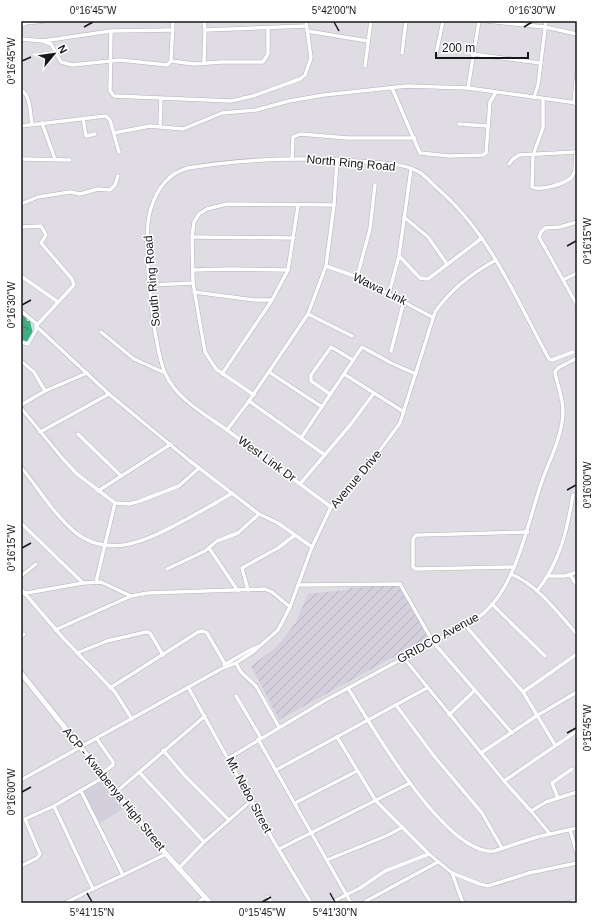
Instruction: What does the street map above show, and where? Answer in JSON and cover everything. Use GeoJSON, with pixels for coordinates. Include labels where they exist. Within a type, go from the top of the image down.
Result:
{"type":"FeatureCollection","features":[{"type":"Feature","properties":{"kind":"main road","name":"ACP - Kwabenya High Street"},"geometry":{"type":"LineString","coordinates":[[21,673],[178,869],[210,903]]}},
{"type":"Feature","properties":{"kind":"street"},"geometry":{"type":"LineString","coordinates":[[21,26],[25,22],[44,21]]}},
{"type":"Feature","properties":{"kind":"street"},"geometry":{"type":"LineString","coordinates":[[43,41],[54,47],[61,62],[72,65],[110,61],[137,61],[167,65],[171,61],[173,21]]}},
{"type":"Feature","properties":{"kind":"street"},"geometry":{"type":"LineString","coordinates":[[204,21],[204,63]]}},
{"type":"Feature","properties":{"kind":"street"},"geometry":{"type":"LineString","coordinates":[[111,31],[111,94],[161,99],[231,101],[253,96],[300,79],[305,75],[311,58],[306,21]]}},
{"type":"Feature","properties":{"kind":"street"},"geometry":{"type":"LineString","coordinates":[[365,66],[372,21]]}},
{"type":"Feature","properties":{"kind":"street"},"geometry":{"type":"LineString","coordinates":[[402,53],[406,21]]}},
{"type":"Feature","properties":{"kind":"street"},"geometry":{"type":"LineString","coordinates":[[436,54],[443,21]]}},
{"type":"Feature","properties":{"kind":"street"},"geometry":{"type":"LineString","coordinates":[[468,88],[472,54],[479,21]]}},
{"type":"Feature","properties":{"kind":"street"},"geometry":{"type":"LineString","coordinates":[[487,21],[545,27],[577,34]]}},
{"type":"Feature","properties":{"kind":"street"},"geometry":{"type":"LineString","coordinates":[[534,97],[541,63],[546,21]]}},
{"type":"Feature","properties":{"kind":"street"},"geometry":{"type":"LineString","coordinates":[[205,30],[306,26]]}},
{"type":"Feature","properties":{"kind":"street"},"geometry":{"type":"LineString","coordinates":[[171,61],[194,64],[263,62],[268,54],[268,28]]}},
{"type":"Feature","properties":{"kind":"street"},"geometry":{"type":"LineString","coordinates":[[21,39],[43,41],[111,31],[173,30]]}},
{"type":"Feature","properties":{"kind":"street"},"geometry":{"type":"LineString","coordinates":[[307,31],[368,41]]}},
{"type":"Feature","properties":{"kind":"street"},"geometry":{"type":"LineString","coordinates":[[472,54],[541,63]]}},
{"type":"Feature","properties":{"kind":"street"},"geometry":{"type":"LineString","coordinates":[[114,133],[150,126],[183,129],[208,118],[229,112],[256,110],[308,97],[407,86],[468,88],[575,103],[577,72]]}},
{"type":"Feature","properties":{"kind":"street"},"geometry":{"type":"LineString","coordinates":[[392,88],[421,153],[449,156],[483,155],[486,153],[490,102],[496,92]]}},
{"type":"Feature","properties":{"kind":"street"},"geometry":{"type":"LineString","coordinates":[[21,90],[25,92],[28,98],[32,124]]}},
{"type":"Feature","properties":{"kind":"street"},"geometry":{"type":"LineString","coordinates":[[160,127],[161,99]]}},
{"type":"Feature","properties":{"kind":"street"},"geometry":{"type":"LineString","coordinates":[[509,164],[512,159],[520,155],[533,155],[576,152],[575,171],[572,178],[554,185],[537,188],[531,185],[533,155],[543,128],[542,99]]}},
{"type":"Feature","properties":{"kind":"street"},"geometry":{"type":"LineString","coordinates":[[21,126],[106,116],[110,120],[119,152]]}},
{"type":"Feature","properties":{"kind":"street"},"geometry":{"type":"LineString","coordinates":[[83,118],[86,136],[95,134]]}},
{"type":"Feature","properties":{"kind":"street"},"geometry":{"type":"LineString","coordinates":[[42,123],[55,159]]}},
{"type":"Feature","properties":{"kind":"street"},"geometry":{"type":"LineString","coordinates":[[459,124],[487,126]]}},
{"type":"Feature","properties":{"kind":"street"},"geometry":{"type":"LineString","coordinates":[[292,159],[292,140],[293,137],[300,134],[348,138],[415,138]]}},
{"type":"Feature","properties":{"kind":"street"},"geometry":{"type":"LineString","coordinates":[[21,159],[70,160]]}},
{"type":"Feature","properties":{"kind":"street","name":"North Ring Road"},"geometry":{"type":"LineString","coordinates":[[270,160],[337,159],[388,164],[412,169],[420,173],[447,196],[465,215],[482,238],[496,260],[549,358],[552,360],[573,352]]}},
{"type":"Feature","properties":{"kind":"street","name":"West Link Dr"},"geometry":{"type":"LineString","coordinates":[[337,159],[334,205],[326,266],[308,314],[254,395],[227,430],[300,484],[351,424],[374,393]]}},
{"type":"Feature","properties":{"kind":"street","name":"South Ring Road"},"geometry":{"type":"LineString","coordinates":[[227,430],[176,390],[165,373],[159,353],[150,285],[148,230],[150,210],[160,188],[168,179],[181,170],[188,168],[270,160]]}},
{"type":"Feature","properties":{"kind":"street"},"geometry":{"type":"LineString","coordinates":[[389,293],[399,256],[412,169]]}},
{"type":"Feature","properties":{"kind":"street"},"geometry":{"type":"LineString","coordinates":[[21,204],[38,197],[70,192],[80,194],[98,189],[110,190],[115,185],[118,176]]}},
{"type":"Feature","properties":{"kind":"street"},"geometry":{"type":"LineString","coordinates":[[357,277],[370,229],[375,185]]}},
{"type":"Feature","properties":{"kind":"street"},"geometry":{"type":"LineString","coordinates":[[254,395],[222,374],[211,363],[205,352],[193,283],[192,237],[194,222],[199,214],[216,205],[334,205]]}},
{"type":"Feature","properties":{"kind":"street"},"geometry":{"type":"LineString","coordinates":[[222,374],[272,300],[288,270],[298,206]]}},
{"type":"Feature","properties":{"kind":"street"},"geometry":{"type":"LineString","coordinates":[[404,217],[428,237],[447,264]]}},
{"type":"Feature","properties":{"kind":"street"},"geometry":{"type":"LineString","coordinates":[[577,222],[560,227],[545,228],[539,237],[577,305]]}},
{"type":"Feature","properties":{"kind":"street"},"geometry":{"type":"LineString","coordinates":[[21,227],[41,226],[46,235],[41,243],[72,279],[74,285],[37,325],[36,330],[28,344],[21,342]]}},
{"type":"Feature","properties":{"kind":"street"},"geometry":{"type":"LineString","coordinates":[[192,237],[294,238]]}},
{"type":"Feature","properties":{"kind":"street"},"geometry":{"type":"LineString","coordinates":[[399,256],[420,278],[431,278],[482,238]]}},
{"type":"Feature","properties":{"kind":"street","name":"Avenue Drive"},"geometry":{"type":"LineString","coordinates":[[260,646],[278,630],[290,607],[312,547],[331,507],[381,450],[400,422],[416,374],[432,317],[442,301],[461,283],[481,268],[496,260]]}},
{"type":"Feature","properties":{"kind":"street","name":"Wawa Link"},"geometry":{"type":"LineString","coordinates":[[326,266],[357,277],[432,317]]}},
{"type":"Feature","properties":{"kind":"street"},"geometry":{"type":"LineString","coordinates":[[193,270],[288,270]]}},
{"type":"Feature","properties":{"kind":"street"},"geometry":{"type":"LineString","coordinates":[[562,280],[577,273]]}},
{"type":"Feature","properties":{"kind":"street"},"geometry":{"type":"LineString","coordinates":[[21,276],[58,302]]}},
{"type":"Feature","properties":{"kind":"street"},"geometry":{"type":"LineString","coordinates":[[150,285],[193,283]]}},
{"type":"Feature","properties":{"kind":"street"},"geometry":{"type":"LineString","coordinates":[[194,292],[254,300],[272,300]]}},
{"type":"Feature","properties":{"kind":"street"},"geometry":{"type":"LineString","coordinates":[[391,351],[404,301]]}},
{"type":"Feature","properties":{"kind":"street"},"geometry":{"type":"LineString","coordinates":[[21,311],[108,394],[199,468],[259,514],[295,534],[312,547]]}},
{"type":"Feature","properties":{"kind":"street"},"geometry":{"type":"LineString","coordinates":[[308,314],[352,336]]}},
{"type":"Feature","properties":{"kind":"street"},"geometry":{"type":"LineString","coordinates":[[101,332],[134,359],[165,373]]}},
{"type":"Feature","properties":{"kind":"street"},"geometry":{"type":"LineString","coordinates":[[330,394],[311,381],[311,375],[331,347],[353,360]]}},
{"type":"Feature","properties":{"kind":"street"},"geometry":{"type":"LineString","coordinates":[[301,438],[360,348],[365,347],[393,364],[416,374]]}},
{"type":"Feature","properties":{"kind":"street","name":"GRIDCO Avenue"},"geometry":{"type":"LineString","coordinates":[[229,758],[348,688],[465,625],[480,616],[492,604],[514,567],[528,532],[542,483],[556,446],[563,410],[555,372],[558,368],[577,358]]}},
{"type":"Feature","properties":{"kind":"street"},"geometry":{"type":"LineString","coordinates":[[21,361],[34,372],[45,391]]}},
{"type":"Feature","properties":{"kind":"street"},"geometry":{"type":"LineString","coordinates":[[269,372],[322,407]]}},
{"type":"Feature","properties":{"kind":"street"},"geometry":{"type":"LineString","coordinates":[[86,373],[45,391],[21,406],[62,459],[98,491],[115,503],[129,504],[178,486],[199,468]]}},
{"type":"Feature","properties":{"kind":"street"},"geometry":{"type":"LineString","coordinates":[[344,374],[404,412]]}},
{"type":"Feature","properties":{"kind":"street"},"geometry":{"type":"LineString","coordinates":[[40,432],[108,394]]}},
{"type":"Feature","properties":{"kind":"street"},"geometry":{"type":"LineString","coordinates":[[249,401],[325,455]]}},
{"type":"Feature","properties":{"kind":"street"},"geometry":{"type":"LineString","coordinates":[[78,434],[120,475]]}},
{"type":"Feature","properties":{"kind":"street"},"geometry":{"type":"LineString","coordinates":[[98,491],[120,475],[171,444]]}},
{"type":"Feature","properties":{"kind":"street"},"geometry":{"type":"LineString","coordinates":[[21,467],[58,515],[76,533],[88,541],[104,545],[126,545],[146,540],[216,504],[232,493]]}},
{"type":"Feature","properties":{"kind":"street"},"geometry":{"type":"LineString","coordinates":[[21,474],[24,471]]}},
{"type":"Feature","properties":{"kind":"street"},"geometry":{"type":"LineString","coordinates":[[300,484],[331,507]]}},
{"type":"Feature","properties":{"kind":"street"},"geometry":{"type":"LineString","coordinates":[[537,591],[548,576],[567,530],[573,495]]}},
{"type":"Feature","properties":{"kind":"street"},"geometry":{"type":"LineString","coordinates":[[96,582],[115,503]]}},
{"type":"Feature","properties":{"kind":"street"},"geometry":{"type":"LineString","coordinates":[[167,569],[209,548],[217,541],[238,533],[259,514]]}},
{"type":"Feature","properties":{"kind":"street"},"geometry":{"type":"LineString","coordinates":[[21,524],[83,583]]}},
{"type":"Feature","properties":{"kind":"street"},"geometry":{"type":"LineString","coordinates":[[514,567],[416,569],[413,567],[413,539],[416,535],[528,532]]}},
{"type":"Feature","properties":{"kind":"street"},"geometry":{"type":"LineString","coordinates":[[248,590],[242,568],[278,548],[295,534]]}},
{"type":"Feature","properties":{"kind":"street"},"geometry":{"type":"LineString","coordinates":[[209,548],[238,591]]}},
{"type":"Feature","properties":{"kind":"street"},"geometry":{"type":"LineString","coordinates":[[21,576],[36,564]]}},
{"type":"Feature","properties":{"kind":"street"},"geometry":{"type":"LineString","coordinates":[[548,576],[570,575],[577,572]]}},
{"type":"Feature","properties":{"kind":"street"},"geometry":{"type":"LineString","coordinates":[[511,574],[537,591],[577,634]]}},
{"type":"Feature","properties":{"kind":"street"},"geometry":{"type":"LineString","coordinates":[[570,575],[577,585]]}},
{"type":"Feature","properties":{"kind":"street"},"geometry":{"type":"LineString","coordinates":[[23,593],[83,583],[101,582],[131,596]]}},
{"type":"Feature","properties":{"kind":"street"},"geometry":{"type":"LineString","coordinates":[[298,585],[400,584],[433,642],[512,733]]}},
{"type":"Feature","properties":{"kind":"street"},"geometry":{"type":"LineString","coordinates":[[21,589],[55,630],[118,696],[132,719]]}},
{"type":"Feature","properties":{"kind":"street"},"geometry":{"type":"LineString","coordinates":[[55,630],[131,596],[148,593],[210,590],[269,590],[290,607]]}},
{"type":"Feature","properties":{"kind":"street"},"geometry":{"type":"LineString","coordinates":[[492,604],[545,656]]}},
{"type":"Feature","properties":{"kind":"street"},"geometry":{"type":"LineString","coordinates":[[465,625],[522,692],[538,715],[555,746]]}},
{"type":"Feature","properties":{"kind":"street"},"geometry":{"type":"LineString","coordinates":[[110,688],[203,630],[207,633],[225,664]]}},
{"type":"Feature","properties":{"kind":"street"},"geometry":{"type":"LineString","coordinates":[[77,653],[107,641],[146,632],[150,633],[163,655]]}},
{"type":"Feature","properties":{"kind":"street"},"geometry":{"type":"LineString","coordinates":[[21,780],[221,669],[236,663],[260,646]]}},
{"type":"Feature","properties":{"kind":"street"},"geometry":{"type":"LineString","coordinates":[[221,669],[225,664],[260,646]]}},
{"type":"Feature","properties":{"kind":"street"},"geometry":{"type":"LineString","coordinates":[[522,692],[577,654]]}},
{"type":"Feature","properties":{"kind":"street"},"geometry":{"type":"LineString","coordinates":[[404,658],[504,782],[533,809],[550,834]]}},
{"type":"Feature","properties":{"kind":"street"},"geometry":{"type":"LineString","coordinates":[[236,663],[241,672],[256,686],[279,728]]}},
{"type":"Feature","properties":{"kind":"street","name":"Mt. Nebo Street"},"geometry":{"type":"LineString","coordinates":[[188,687],[311,903]]}},
{"type":"Feature","properties":{"kind":"street"},"geometry":{"type":"LineString","coordinates":[[348,688],[394,763],[441,821],[474,848],[487,852],[577,828]]}},
{"type":"Feature","properties":{"kind":"street"},"geometry":{"type":"LineString","coordinates":[[276,770],[427,688]]}},
{"type":"Feature","properties":{"kind":"street"},"geometry":{"type":"LineString","coordinates":[[449,715],[474,691]]}},
{"type":"Feature","properties":{"kind":"street"},"geometry":{"type":"LineString","coordinates":[[482,754],[538,715],[577,692]]}},
{"type":"Feature","properties":{"kind":"street"},"geometry":{"type":"LineString","coordinates":[[236,696],[351,903]]}},
{"type":"Feature","properties":{"kind":"street"},"geometry":{"type":"LineString","coordinates":[[396,705],[434,756],[482,813],[502,848]]}},
{"type":"Feature","properties":{"kind":"street"},"geometry":{"type":"LineString","coordinates":[[116,792],[163,750],[205,716]]}},
{"type":"Feature","properties":{"kind":"street"},"geometry":{"type":"LineString","coordinates":[[504,782],[577,731]]}},
{"type":"Feature","properties":{"kind":"street"},"geometry":{"type":"LineString","coordinates":[[337,737],[376,801],[429,854],[452,873],[488,886],[529,873],[577,863]]}},
{"type":"Feature","properties":{"kind":"street"},"geometry":{"type":"LineString","coordinates":[[21,821],[54,806],[81,791],[103,776],[113,765],[113,762],[97,739]]}},
{"type":"Feature","properties":{"kind":"street"},"geometry":{"type":"LineString","coordinates":[[163,750],[185,776],[229,820]]}},
{"type":"Feature","properties":{"kind":"street"},"geometry":{"type":"LineString","coordinates":[[558,798],[552,783],[572,770]]}},
{"type":"Feature","properties":{"kind":"street"},"geometry":{"type":"LineString","coordinates":[[295,802],[357,771]]}},
{"type":"Feature","properties":{"kind":"street"},"geometry":{"type":"LineString","coordinates":[[139,772],[204,842]]}},
{"type":"Feature","properties":{"kind":"street"},"geometry":{"type":"LineString","coordinates":[[279,849],[410,783]]}},
{"type":"Feature","properties":{"kind":"street"},"geometry":{"type":"LineString","coordinates":[[81,791],[123,876]]}},
{"type":"Feature","properties":{"kind":"street"},"geometry":{"type":"LineString","coordinates":[[533,809],[558,798],[577,792]]}},
{"type":"Feature","properties":{"kind":"street"},"geometry":{"type":"LineString","coordinates":[[178,869],[204,842],[252,800]]}},
{"type":"Feature","properties":{"kind":"street"},"geometry":{"type":"LineString","coordinates":[[54,806],[92,890]]}},
{"type":"Feature","properties":{"kind":"street"},"geometry":{"type":"LineString","coordinates":[[21,866],[40,854],[25,820]]}},
{"type":"Feature","properties":{"kind":"street"},"geometry":{"type":"LineString","coordinates":[[328,860],[386,836],[403,827]]}},
{"type":"Feature","properties":{"kind":"street"},"geometry":{"type":"LineString","coordinates":[[570,830],[577,854]]}},
{"type":"Feature","properties":{"kind":"street"},"geometry":{"type":"LineString","coordinates":[[67,902],[166,854]]}},
{"type":"Feature","properties":{"kind":"street"},"geometry":{"type":"LineString","coordinates":[[330,903],[360,888],[395,866],[429,854]]}},
{"type":"Feature","properties":{"kind":"street"},"geometry":{"type":"LineString","coordinates":[[366,901],[438,862]]}},
{"type":"Feature","properties":{"kind":"street"},"geometry":{"type":"LineString","coordinates":[[452,873],[462,903]]}},
{"type":"Feature","properties":{"kind":"street"},"geometry":{"type":"LineString","coordinates":[[268,897],[272,903]]}},
{"type":"Feature","properties":{"kind":"street"},"geometry":{"type":"LineString","coordinates":[[198,903],[205,898]]}},
{"type":"Feature","properties":{"kind":"street"},"geometry":{"type":"LineString","coordinates":[[567,903],[577,900]]}},
{"type":"Feature","properties":{"kind":"shaded area"},"geometry":{"type":"Polygon","coordinates":[[[400,585],[428,638],[279,720],[251,666],[274,649],[284,638],[296,622],[308,594],[346,590],[349,588],[400,585]]]}},
{"type":"Feature","properties":{"kind":"shaded area"},"geometry":{"type":"Polygon","coordinates":[[[103,781],[124,808],[100,823],[82,792],[103,781]]]}},
{"type":"Feature","properties":{"kind":"green space"},"geometry":{"type":"Polygon","coordinates":[[[21,313],[26,317],[27,321],[30,321],[33,334],[27,343],[21,341],[21,313]]]}}]}
